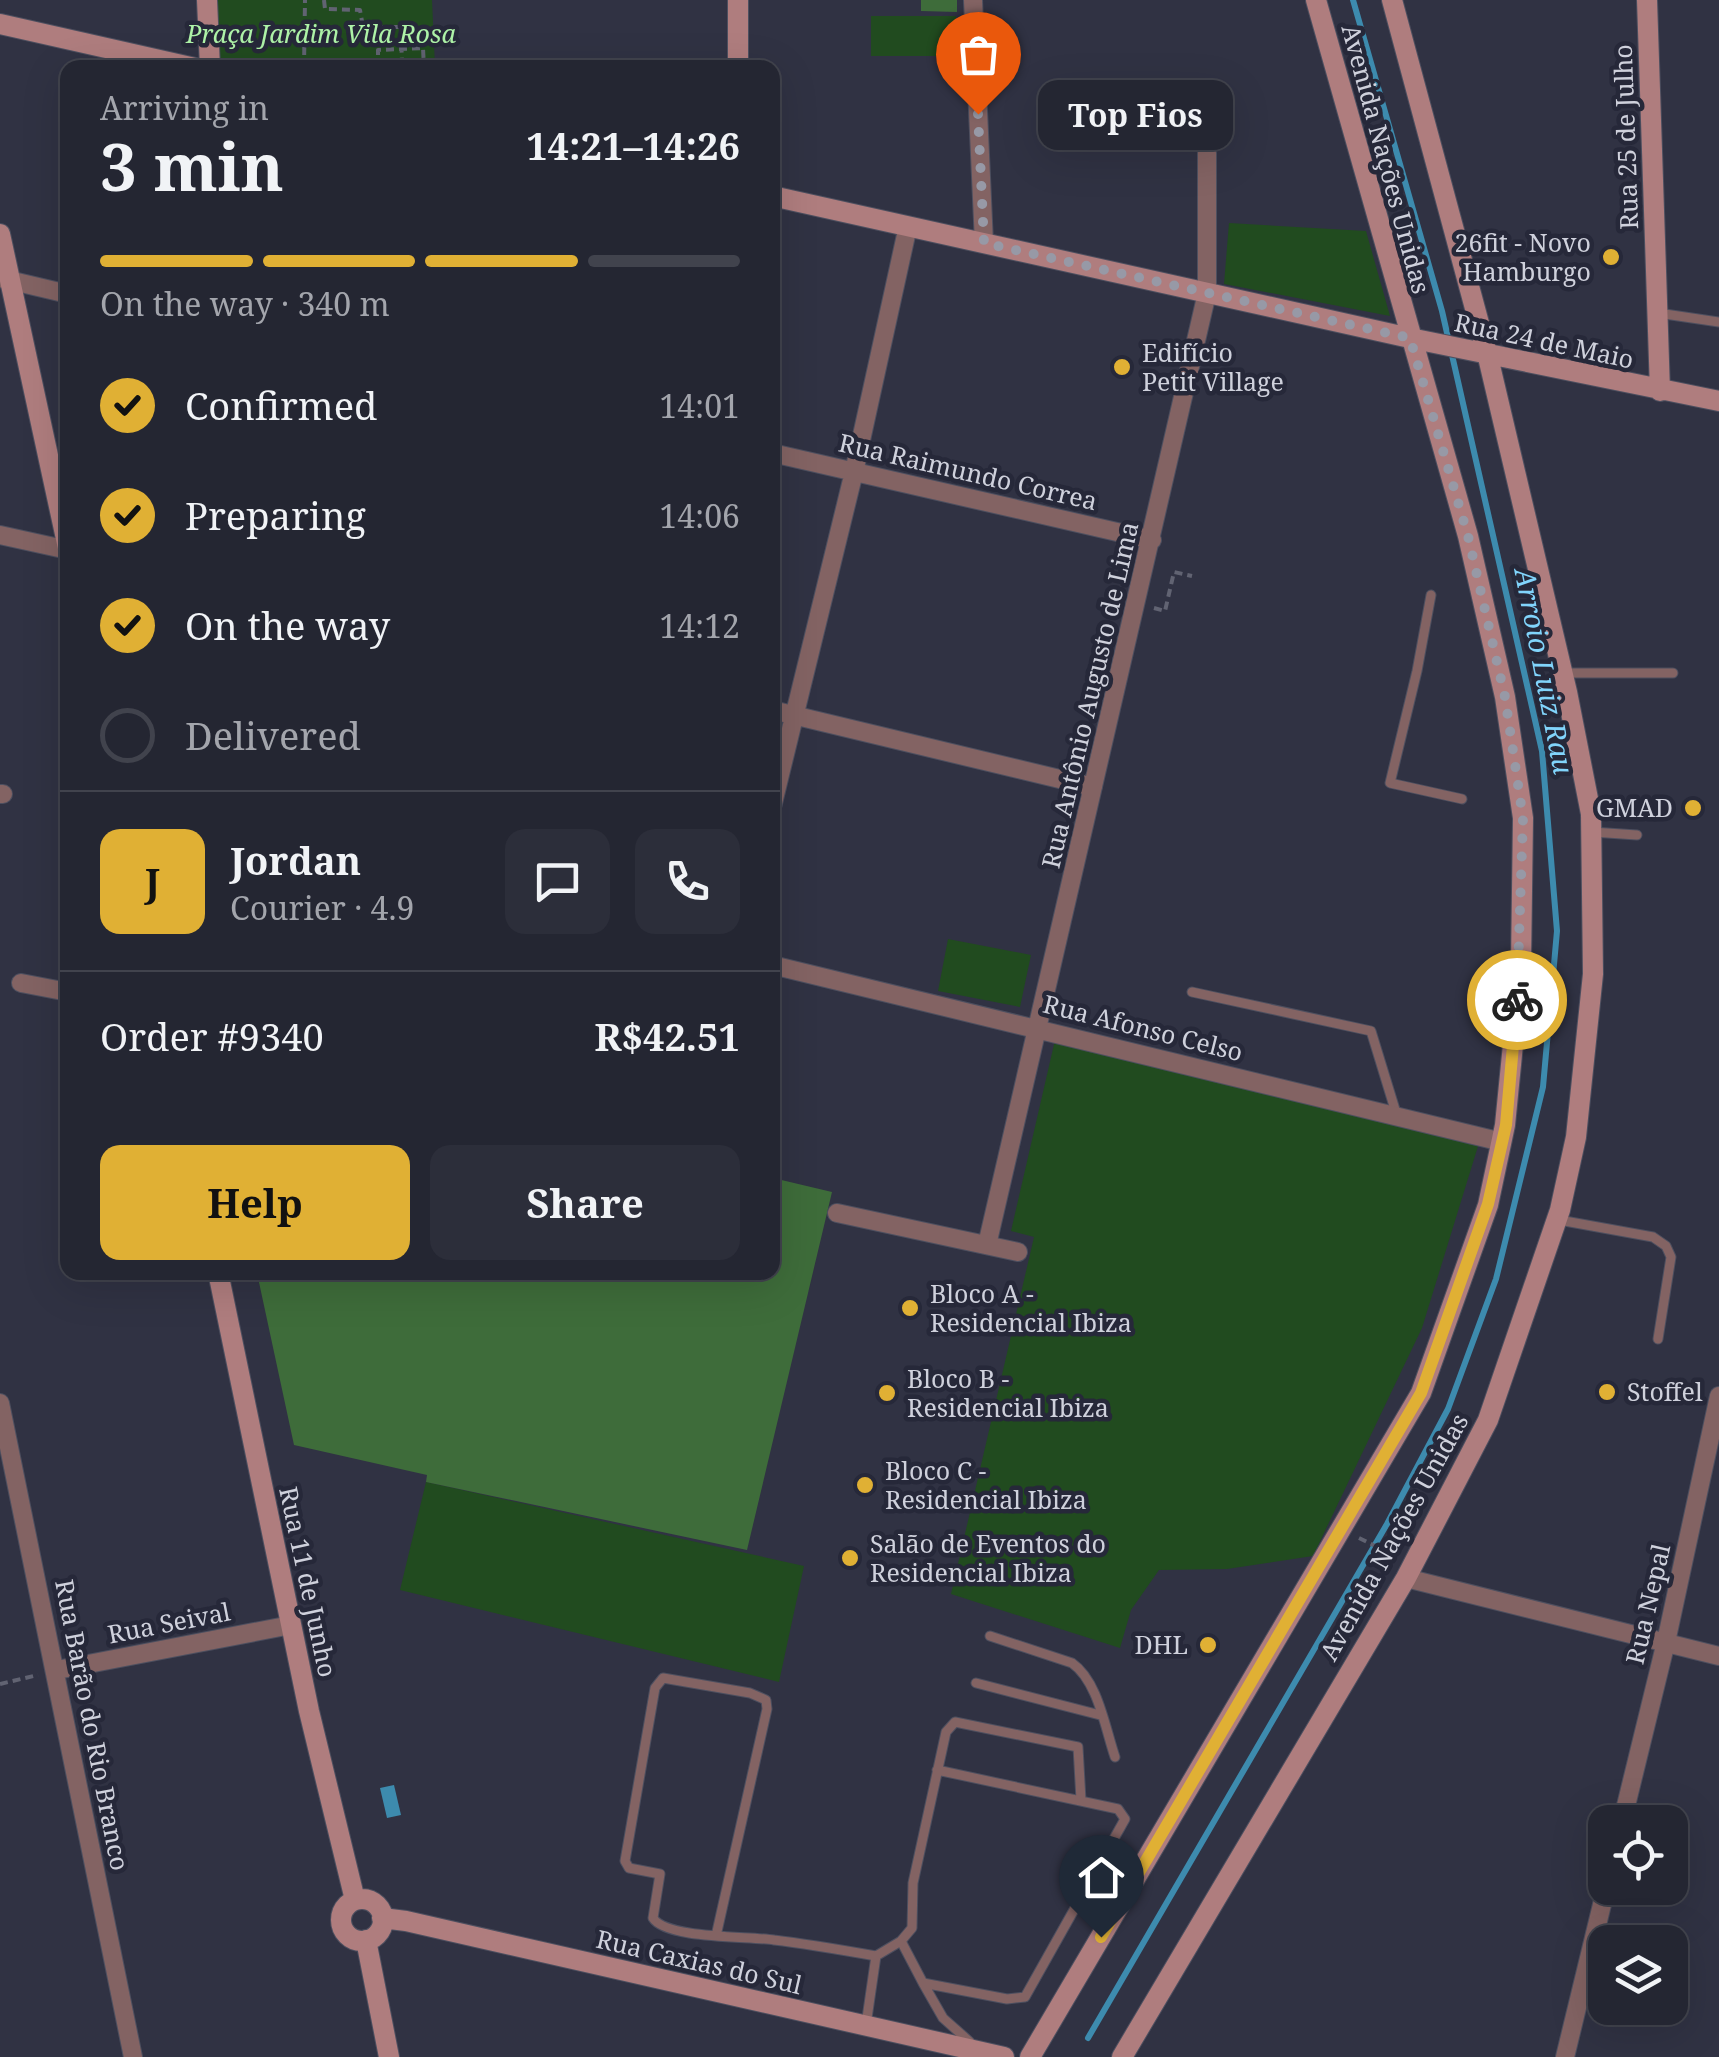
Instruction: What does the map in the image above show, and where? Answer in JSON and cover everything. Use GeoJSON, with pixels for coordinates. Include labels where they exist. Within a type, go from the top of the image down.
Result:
{"type":"FeatureCollection","features":[{"type":"Feature","properties":{"kind":"main road"},"geometry":{"type":"LineString","coordinates":[[207,0],[210,60]]}},
{"type":"Feature","properties":{"kind":"main road"},"geometry":{"type":"LineString","coordinates":[[738,0],[738,60]]}},
{"type":"Feature","properties":{"kind":"main road","name":"Avenida Nações Unidas"},"geometry":{"type":"LineString","coordinates":[[1030,2057],[1421,1393],[1488,1204],[1502,1142],[1521,964],[1523,818],[1505,697],[1476,572],[1316,0]]}},
{"type":"Feature","properties":{"kind":"main road","name":"Avenida Nações Unidas"},"geometry":{"type":"LineString","coordinates":[[1122,2057],[1488,1420],[1557,1219],[1576,1137],[1593,974],[1591,814],[1488,353],[1392,0]]}},
{"type":"Feature","properties":{"kind":"main road","name":"Rua 25 de Julho"},"geometry":{"type":"LineString","coordinates":[[1646,0],[1660,391]]}},
{"type":"Feature","properties":{"kind":"main road"},"geometry":{"type":"LineString","coordinates":[[0,24],[160,60]]}},
{"type":"Feature","properties":{"kind":"main road","name":"Rua 24 de Maio"},"geometry":{"type":"LineString","coordinates":[[780,198],[1410,338],[1719,401]]}},
{"type":"Feature","properties":{"kind":"main road"},"geometry":{"type":"LineString","coordinates":[[0,234],[5,280],[60,515]]}},
{"type":"Feature","properties":{"kind":"main road","name":"Rua 11 de Junho"},"geometry":{"type":"LineString","coordinates":[[220,1280],[291,1625],[355,1900]]}},
{"type":"Feature","properties":{"kind":"main road"},"geometry":{"type":"LineString","coordinates":[[355,1900],[370,1901],[382,1918],[380,1930],[366,1940],[350,1937],[342,1926],[342,1913],[355,1900]]}},
{"type":"Feature","properties":{"kind":"main road","name":"Rua Caxias do Sul"},"geometry":{"type":"LineString","coordinates":[[382,1918],[1000,2056]]}},
{"type":"Feature","properties":{"kind":"main road"},"geometry":{"type":"LineString","coordinates":[[366,1940],[389,2057]]}},
{"type":"Feature","properties":{"kind":"street"},"geometry":{"type":"LineString","coordinates":[[974,0],[984,243]]}},
{"type":"Feature","properties":{"kind":"street","name":"Rua Antônio Augusto de Lima"},"geometry":{"type":"LineString","coordinates":[[988,1245],[1206,293],[1207,152]]}},
{"type":"Feature","properties":{"kind":"street"},"geometry":{"type":"LineString","coordinates":[[780,775],[854,472],[908,226]]}},
{"type":"Feature","properties":{"kind":"street"},"geometry":{"type":"LineString","coordinates":[[5,280],[60,292]]}},
{"type":"Feature","properties":{"kind":"street","name":"Rua Raimundo Correa"},"geometry":{"type":"LineString","coordinates":[[780,456],[1152,540]]}},
{"type":"Feature","properties":{"kind":"street"},"geometry":{"type":"LineString","coordinates":[[0,535],[60,547]]}},
{"type":"Feature","properties":{"kind":"street"},"geometry":{"type":"LineString","coordinates":[[780,712],[1093,787]]}},
{"type":"Feature","properties":{"kind":"street","name":"Rua Afonso Celso"},"geometry":{"type":"LineString","coordinates":[[780,967],[1502,1142]]}},
{"type":"Feature","properties":{"kind":"street"},"geometry":{"type":"LineString","coordinates":[[20,983],[60,990]]}},
{"type":"Feature","properties":{"kind":"street"},"geometry":{"type":"LineString","coordinates":[[837,1213],[1018,1252]]}},
{"type":"Feature","properties":{"kind":"street","name":"Rua Nepal"},"geometry":{"type":"LineString","coordinates":[[1626,1805],[1719,1396]]}},
{"type":"Feature","properties":{"kind":"street","name":"Rua Barão do Rio Branco"},"geometry":{"type":"LineString","coordinates":[[0,1403],[133,2057]]}},
{"type":"Feature","properties":{"kind":"street"},"geometry":{"type":"LineString","coordinates":[[1405,1569],[1719,1656]]}},
{"type":"Feature","properties":{"kind":"street","name":"Rua Seival"},"geometry":{"type":"LineString","coordinates":[[57,1670],[291,1625]]}},
{"type":"Feature","properties":{"kind":"street"},"geometry":{"type":"LineString","coordinates":[[1565,2057],[1602,1905]]}},
{"type":"Feature","properties":{"kind":"lane"},"geometry":{"type":"LineString","coordinates":[[1658,313],[1719,322]]}},
{"type":"Feature","properties":{"kind":"lane"},"geometry":{"type":"LineString","coordinates":[[1431,596],[1390,783],[1462,799]]}},
{"type":"Feature","properties":{"kind":"lane"},"geometry":{"type":"LineString","coordinates":[[1562,673],[1673,673]]}},
{"type":"Feature","properties":{"kind":"lane"},"geometry":{"type":"LineString","coordinates":[[1592,832],[1636,835]]}},
{"type":"Feature","properties":{"kind":"lane"},"geometry":{"type":"LineString","coordinates":[[1192,992],[1372,1031],[1397,1116]]}},
{"type":"Feature","properties":{"kind":"lane"},"geometry":{"type":"LineString","coordinates":[[1557,1219],[1653,1237],[1666,1246],[1672,1257],[1658,1339]]}},
{"type":"Feature","properties":{"kind":"lane"},"geometry":{"type":"LineString","coordinates":[[990,1636],[1081,1670],[1115,1756]]}},
{"type":"Feature","properties":{"kind":"lane"},"geometry":{"type":"LineString","coordinates":[[716,1936],[766,1700],[760,1695],[663,1678],[655,1688],[626,1864],[660,1874],[653,1914],[656,1924],[716,1936],[768,1939],[876,1956],[901,1941],[912,1928],[913,1883],[946,1732],[954,1722],[1078,1747],[1081,1800]]}},
{"type":"Feature","properties":{"kind":"lane"},"geometry":{"type":"LineString","coordinates":[[976,1683],[1100,1716]]}},
{"type":"Feature","properties":{"kind":"lane"},"geometry":{"type":"LineString","coordinates":[[923,1983],[1007,1999],[1025,1997],[1124,1819],[1118,1808],[937,1770]]}},
{"type":"Feature","properties":{"kind":"lane"},"geometry":{"type":"LineString","coordinates":[[901,1941],[944,2018],[966,2040],[1000,2056]]}},
{"type":"Feature","properties":{"kind":"lane"},"geometry":{"type":"LineString","coordinates":[[866,2025],[876,1956]]}},
{"type":"Feature","properties":{"kind":"path"},"geometry":{"type":"LineString","coordinates":[[304,60],[305,0]]}},
{"type":"Feature","properties":{"kind":"path"},"geometry":{"type":"LineString","coordinates":[[324,0],[325,9],[360,10],[363,27],[400,27],[402,60]]}},
{"type":"Feature","properties":{"kind":"path"},"geometry":{"type":"LineString","coordinates":[[378,60],[378,50],[423,48],[424,60]]}},
{"type":"Feature","properties":{"kind":"path"},"geometry":{"type":"LineString","coordinates":[[1166,611],[1174,572],[1192,576]]}},
{"type":"Feature","properties":{"kind":"path"},"geometry":{"type":"LineString","coordinates":[[1352,1534],[1405,1569]]}},
{"type":"Feature","properties":{"kind":"path"},"geometry":{"type":"LineString","coordinates":[[0,1684],[57,1670]]}},
{"type":"Feature","properties":{"kind":"green space","name":"Praça Jardim Vila Rosa"},"geometry":{"type":"Polygon","coordinates":[[[207,0],[432,0],[435,60],[210,60],[207,0]]]}},
{"type":"Feature","properties":{"kind":"green space"},"geometry":{"type":"Polygon","coordinates":[[[921,0],[957,0],[957,12],[921,11],[921,0]]]}},
{"type":"Feature","properties":{"kind":"green space"},"geometry":{"type":"Polygon","coordinates":[[[871,16],[956,16],[956,56],[871,56],[871,16]]]}},
{"type":"Feature","properties":{"kind":"green space"},"geometry":{"type":"Polygon","coordinates":[[[1229,223],[1366,231],[1390,316],[1224,284],[1229,223]]]}},
{"type":"Feature","properties":{"kind":"green space"},"geometry":{"type":"Polygon","coordinates":[[[948,939],[1031,955],[1020,1007],[938,991],[948,939]]]}},
{"type":"Feature","properties":{"kind":"green space"},"geometry":{"type":"Polygon","coordinates":[[[1055,1040],[1479,1143],[1422,1328],[1313,1556],[1227,1569],[1159,1570],[1131,1610],[1120,1648],[951,1594],[1034,1237],[1011,1231],[1055,1040]]]}},
{"type":"Feature","properties":{"kind":"green space"},"geometry":{"type":"Polygon","coordinates":[[[780,1180],[832,1192],[747,1550],[426,1482],[427,1475],[294,1445],[259,1280],[780,1280],[780,1180]]]}},
{"type":"Feature","properties":{"kind":"green space"},"geometry":{"type":"Polygon","coordinates":[[[426,1482],[804,1566],[779,1682],[400,1590],[426,1482]]]}},
{"type":"Feature","properties":{"kind":"water"},"geometry":{"type":"Polygon","coordinates":[[[394,1785],[401,1815],[387,1818],[380,1788],[394,1785]]]}},
{"type":"Feature","properties":{"kind":"waterway","name":"Arroio Luiz Rau"},"geometry":{"type":"LineString","coordinates":[[1088,2038],[1387,1524],[1448,1409],[1496,1279],[1543,1087],[1557,931],[1542,751],[1442,311],[1353,0]]}},
{"type":"Feature","properties":{"kind":"way so far"},"geometry":{"type":"LineString","coordinates":[[978,114],[984,243],[1410,338],[1468,536],[1505,697],[1523,818],[1517,1000]]}},
{"type":"Feature","properties":{"kind":"place","name":"Top Fios"},"geometry":{"type":"Point","coordinates":[978,114]}},
{"type":"Feature","properties":{"kind":"place","name":"26fit - Novo Hamburgo"},"geometry":{"type":"Point","coordinates":[1611,257]}},
{"type":"Feature","properties":{"kind":"place","name":"Edifício Petit Village"},"geometry":{"type":"Point","coordinates":[1122,367]}},
{"type":"Feature","properties":{"kind":"place","name":"GMAD"},"geometry":{"type":"Point","coordinates":[1693,808]}},
{"type":"Feature","properties":{"kind":"place","name":"Bloco A - Residencial Ibiza"},"geometry":{"type":"Point","coordinates":[910,1308]}},
{"type":"Feature","properties":{"kind":"place","name":"Stoffel"},"geometry":{"type":"Point","coordinates":[1607,1392]}},
{"type":"Feature","properties":{"kind":"place","name":"Bloco B - Residencial Ibiza"},"geometry":{"type":"Point","coordinates":[887,1393]}},
{"type":"Feature","properties":{"kind":"place","name":"Bloco C - Residencial Ibiza"},"geometry":{"type":"Point","coordinates":[865,1485]}},
{"type":"Feature","properties":{"kind":"place","name":"Salão de Eventos do Residencial Ibiza"},"geometry":{"type":"Point","coordinates":[850,1558]}},
{"type":"Feature","properties":{"kind":"place","name":"DHL"},"geometry":{"type":"Point","coordinates":[1208,1645]}},
{"type":"Feature","properties":{"kind":"route"},"geometry":{"type":"LineString","coordinates":[[1101,1937],[1421,1393],[1488,1204],[1506,1125],[1517,1000]]}}]}
